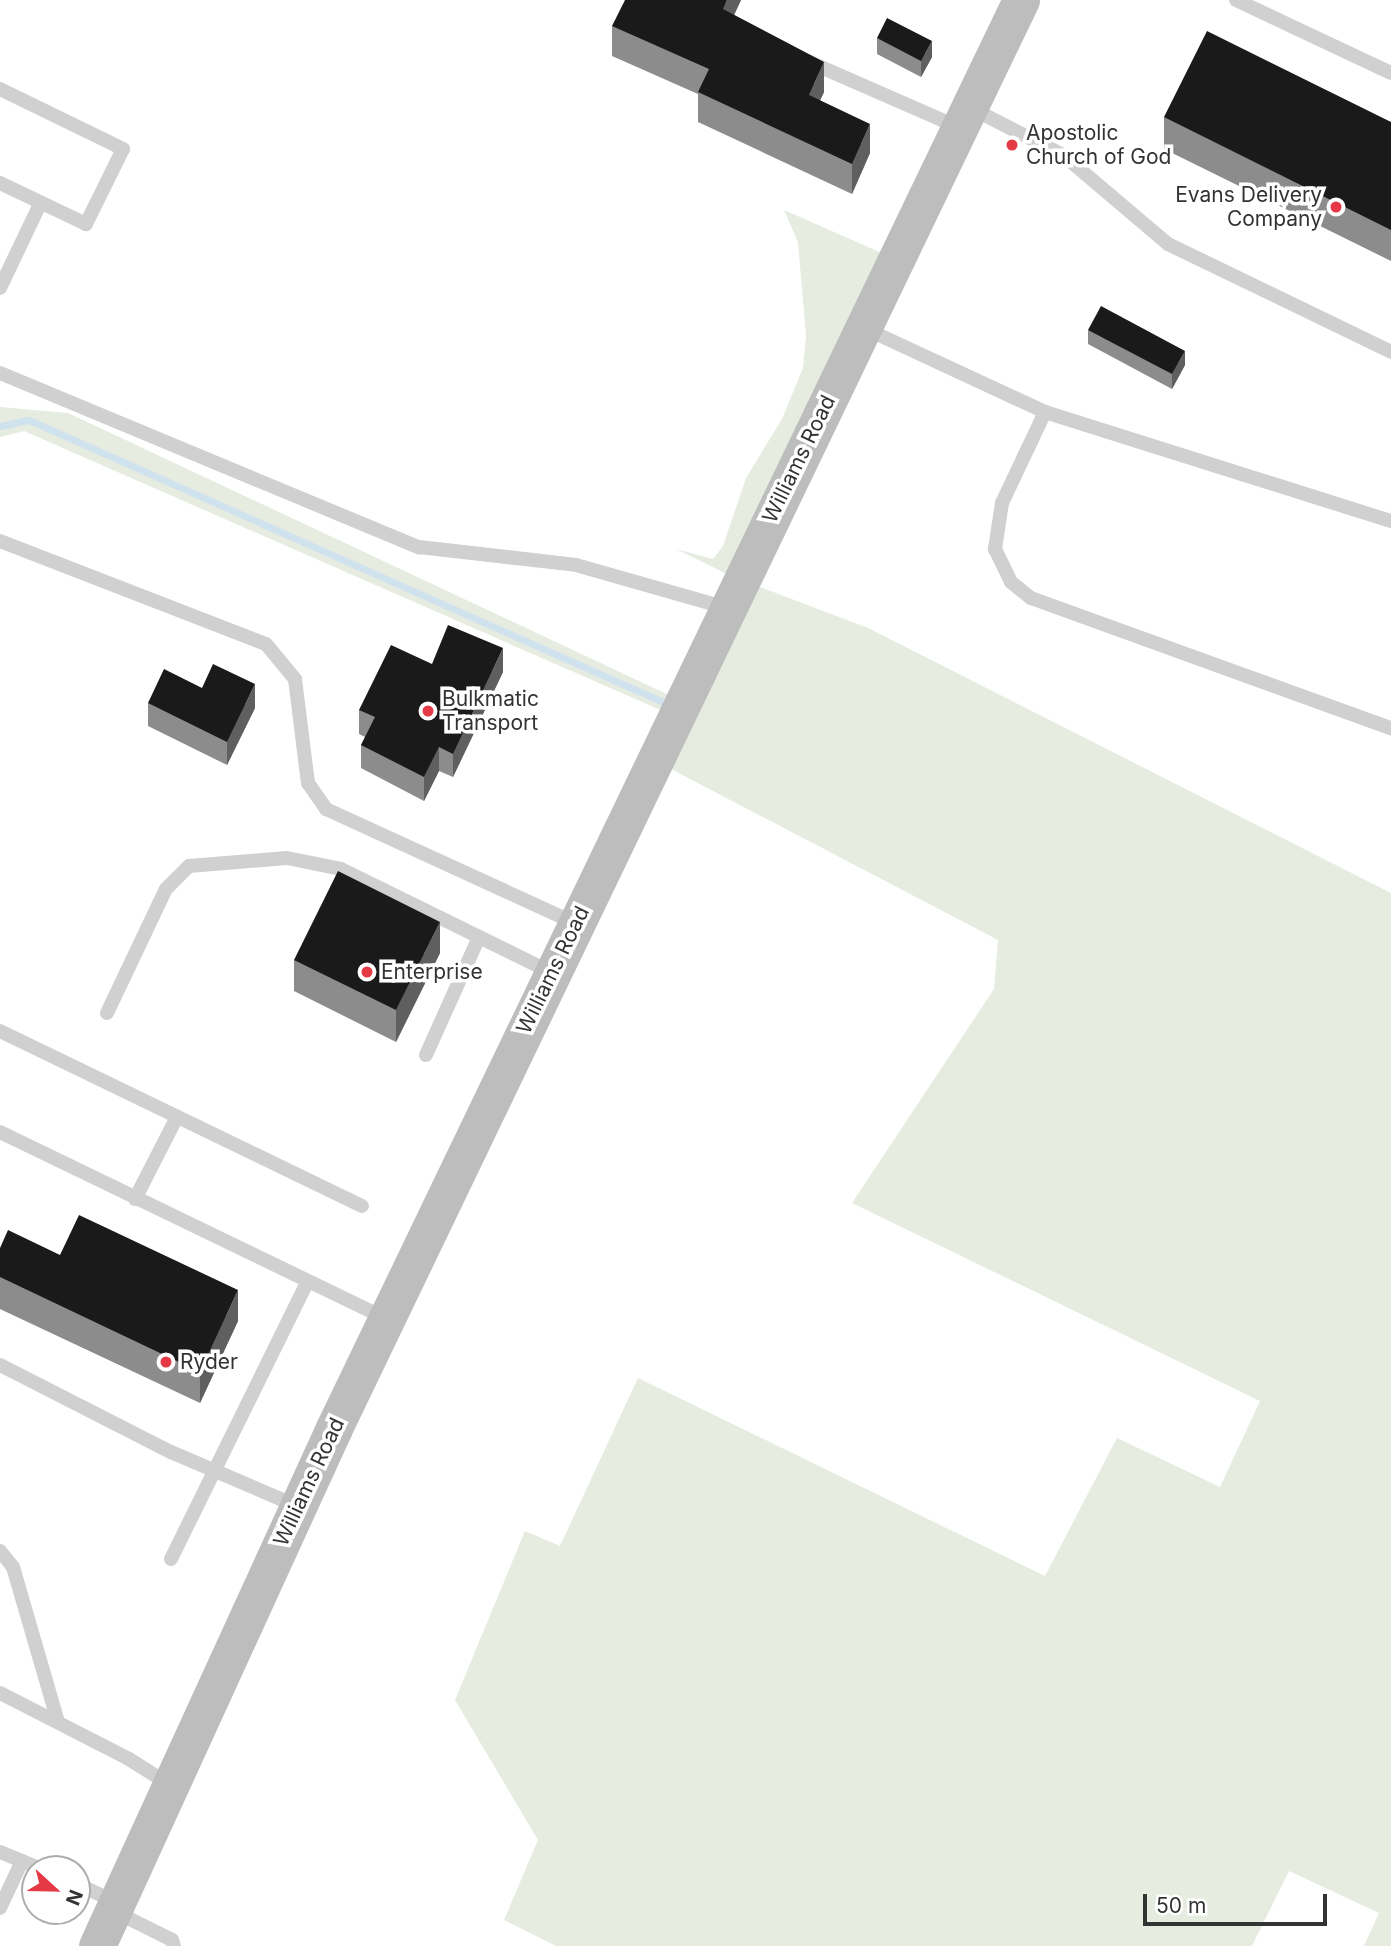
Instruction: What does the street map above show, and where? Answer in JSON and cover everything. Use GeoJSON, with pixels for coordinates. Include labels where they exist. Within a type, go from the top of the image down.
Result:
{"type":"FeatureCollection","features":[{"type":"Feature","properties":{"kind":"main road","name":"Williams Road"},"geometry":{"type":"LineString","coordinates":[[97,1946],[387,1318],[1021,0]]}},
{"type":"Feature","properties":{"kind":"lane"},"geometry":{"type":"LineString","coordinates":[[1236,0],[1391,73]]}},
{"type":"Feature","properties":{"kind":"lane"},"geometry":{"type":"LineString","coordinates":[[789,52],[1063,155],[1168,244],[1391,352]]}},
{"type":"Feature","properties":{"kind":"lane"},"geometry":{"type":"LineString","coordinates":[[0,89],[123,149],[86,224],[0,183]]}},
{"type":"Feature","properties":{"kind":"lane"},"geometry":{"type":"LineString","coordinates":[[0,288],[40,204]]}},
{"type":"Feature","properties":{"kind":"lane"},"geometry":{"type":"LineString","coordinates":[[863,328],[1045,412],[1391,521]]}},
{"type":"Feature","properties":{"kind":"lane"},"geometry":{"type":"LineString","coordinates":[[0,373],[419,547],[576,565],[727,608]]}},
{"type":"Feature","properties":{"kind":"lane"},"geometry":{"type":"LineString","coordinates":[[1045,412],[1002,503],[995,549],[1011,582],[1031,598],[1391,727]]}},
{"type":"Feature","properties":{"kind":"lane"},"geometry":{"type":"LineString","coordinates":[[0,541],[266,644],[295,680],[308,783],[326,809],[576,923]]}},
{"type":"Feature","properties":{"kind":"lane"},"geometry":{"type":"LineString","coordinates":[[107,1013],[166,889],[189,866],[287,858],[341,869],[552,973]]}},
{"type":"Feature","properties":{"kind":"lane"},"geometry":{"type":"LineString","coordinates":[[426,1055],[479,937]]}},
{"type":"Feature","properties":{"kind":"lane"},"geometry":{"type":"LineString","coordinates":[[0,1031],[362,1206]]}},
{"type":"Feature","properties":{"kind":"lane"},"geometry":{"type":"LineString","coordinates":[[135,1199],[177,1117]]}},
{"type":"Feature","properties":{"kind":"lane"},"geometry":{"type":"LineString","coordinates":[[0,1132],[307,1283],[387,1318]]}},
{"type":"Feature","properties":{"kind":"lane"},"geometry":{"type":"LineString","coordinates":[[171,1559],[307,1283]]}},
{"type":"Feature","properties":{"kind":"lane"},"geometry":{"type":"LineString","coordinates":[[0,1365],[215,1470],[298,1506]]}},
{"type":"Feature","properties":{"kind":"lane"},"geometry":{"type":"LineString","coordinates":[[0,1550],[13,1567],[58,1722]]}},
{"type":"Feature","properties":{"kind":"lane"},"geometry":{"type":"LineString","coordinates":[[0,1692],[170,1785]]}},
{"type":"Feature","properties":{"kind":"lane"},"geometry":{"type":"LineString","coordinates":[[0,1852],[21,1861]]}},
{"type":"Feature","properties":{"kind":"lane"},"geometry":{"type":"LineString","coordinates":[[0,1908],[21,1863]]}},
{"type":"Feature","properties":{"kind":"lane"},"geometry":{"type":"LineString","coordinates":[[91,1892],[172,1940],[174,1946]]}},
{"type":"Feature","properties":{"kind":"shaded area"},"geometry":{"type":"Polygon","coordinates":[[[784,210],[884,254],[731,576],[676,549],[713,559],[723,546],[746,478],[782,419],[803,368],[806,336],[798,242],[784,210]]]}},
{"type":"Feature","properties":{"kind":"shaded area"},"geometry":{"type":"Polygon","coordinates":[[[0,407],[68,413],[671,696],[665,712],[24,431],[0,437],[0,407]]]}},
{"type":"Feature","properties":{"kind":"shaded area"},"geometry":{"type":"Polygon","coordinates":[[[755,585],[868,628],[1391,893],[1391,1946],[1364,1946],[1379,1913],[1289,1871],[1252,1946],[556,1946],[504,1920],[538,1840],[455,1700],[525,1531],[560,1546],[638,1378],[1045,1576],[1117,1438],[1220,1487],[1260,1401],[852,1203],[994,989],[998,940],[671,769],[755,585]]]}},
{"type":"Feature","properties":{"kind":"building"},"geometry":{"type":"Polygon","coordinates":[[[625,0],[727,0],[723,9],[824,62],[809,95],[870,124],[852,164],[698,92],[709,69],[612,26],[625,0]]]}},
{"type":"Feature","properties":{"kind":"building"},"geometry":{"type":"Polygon","coordinates":[[[887,18],[932,41],[921,61],[877,38],[887,18]]]}},
{"type":"Feature","properties":{"kind":"building","name":"Evans Delivery Company"},"geometry":{"type":"Polygon","coordinates":[[[1207,31],[1391,122],[1391,230],[1164,117],[1207,31]]]}},
{"type":"Feature","properties":{"kind":"building"},"geometry":{"type":"Polygon","coordinates":[[[1101,306],[1185,351],[1172,374],[1088,330],[1101,306]]]}},
{"type":"Feature","properties":{"kind":"building","name":"Bulkmatic Transport"},"geometry":{"type":"Polygon","coordinates":[[[448,625],[503,648],[453,754],[439,747],[424,777],[361,745],[375,717],[359,710],[391,645],[432,664],[448,625]]]}},
{"type":"Feature","properties":{"kind":"building"},"geometry":{"type":"Polygon","coordinates":[[[213,664],[255,684],[227,742],[148,703],[164,669],[202,688],[213,664]]]}},
{"type":"Feature","properties":{"kind":"building","name":"Enterprise"},"geometry":{"type":"Polygon","coordinates":[[[338,871],[440,922],[396,1010],[294,960],[338,871]]]}},
{"type":"Feature","properties":{"kind":"building","name":"Ryder"},"geometry":{"type":"Polygon","coordinates":[[[79,1215],[238,1290],[200,1372],[0,1277],[0,1248],[8,1230],[60,1255],[79,1215]]]}},
{"type":"Feature","properties":{"kind":"waterway"},"geometry":{"type":"LineString","coordinates":[[0,426],[29,420],[663,702]]}},
{"type":"Feature","properties":{"kind":"place","name":"Apostolic Church of God"},"geometry":{"type":"Point","coordinates":[1012,145]}},
{"type":"Feature","properties":{"kind":"place","name":"Evans Delivery Company"},"geometry":{"type":"Point","coordinates":[1336,207]}},
{"type":"Feature","properties":{"kind":"place","name":"Bulkmatic Transport"},"geometry":{"type":"Point","coordinates":[428,711]}},
{"type":"Feature","properties":{"kind":"place","name":"Enterprise"},"geometry":{"type":"Point","coordinates":[367,972]}},
{"type":"Feature","properties":{"kind":"place","name":"Ryder"},"geometry":{"type":"Point","coordinates":[166,1362]}}]}
